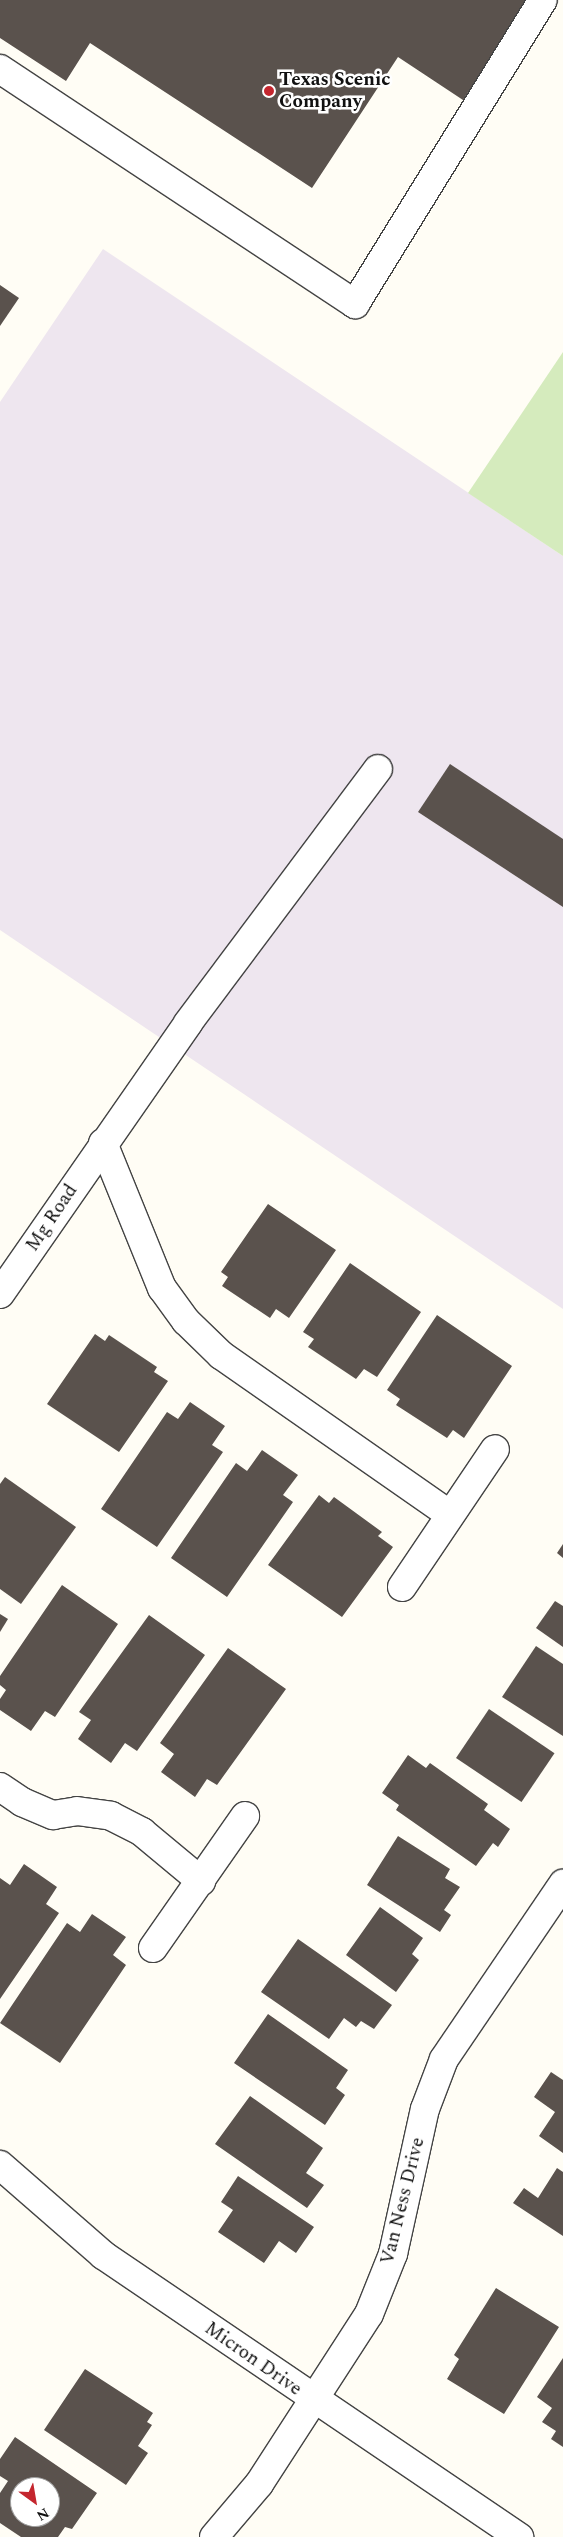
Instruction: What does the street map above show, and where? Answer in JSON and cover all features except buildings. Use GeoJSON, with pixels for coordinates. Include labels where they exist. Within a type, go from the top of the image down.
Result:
{"type":"FeatureCollection","features":[{"type":"Feature","properties":{"kind":"street"},"geometry":{"type":"LineString","coordinates":[[0,69],[355,304],[543,0]]}},
{"type":"Feature","properties":{"kind":"street","name":"Mg Road"},"geometry":{"type":"LineString","coordinates":[[0,1294],[103,1143],[378,769]]}},
{"type":"Feature","properties":{"kind":"street"},"geometry":{"type":"LineString","coordinates":[[103,1143],[162,1288],[186,1321],[221,1355],[450,1515]]}},
{"type":"Feature","properties":{"kind":"street"},"geometry":{"type":"LineString","coordinates":[[402,1587],[495,1449]]}},
{"type":"Feature","properties":{"kind":"street"},"geometry":{"type":"LineString","coordinates":[[0,1787],[22,1802],[52,1815],[77,1811],[111,1816],[142,1832],[201,1880]]}},
{"type":"Feature","properties":{"kind":"street"},"geometry":{"type":"LineString","coordinates":[[153,1948],[245,1816]]}},
{"type":"Feature","properties":{"kind":"street","name":"Van Ness Drive"},"geometry":{"type":"LineString","coordinates":[[214,2537],[259,2484],[368,2314],[393,2254],[425,2109],[444,2059],[563,1884]]}},
{"type":"Feature","properties":{"kind":"street","name":"Micron Drive"},"geometry":{"type":"LineString","coordinates":[[0,2165],[102,2255],[312,2399],[519,2537]]}},
{"type":"Feature","properties":{"kind":"shaded area"},"geometry":{"type":"Polygon","coordinates":[[[103,249],[563,556],[563,1309],[0,930],[0,402],[103,249]]]}},
{"type":"Feature","properties":{"kind":"green space"},"geometry":{"type":"Polygon","coordinates":[[[563,352],[563,556],[468,493],[563,352]]]}},
{"type":"Feature","properties":{"kind":"place","name":"Texas Scenic Company"},"geometry":{"type":"Point","coordinates":[269,91]}}]}
